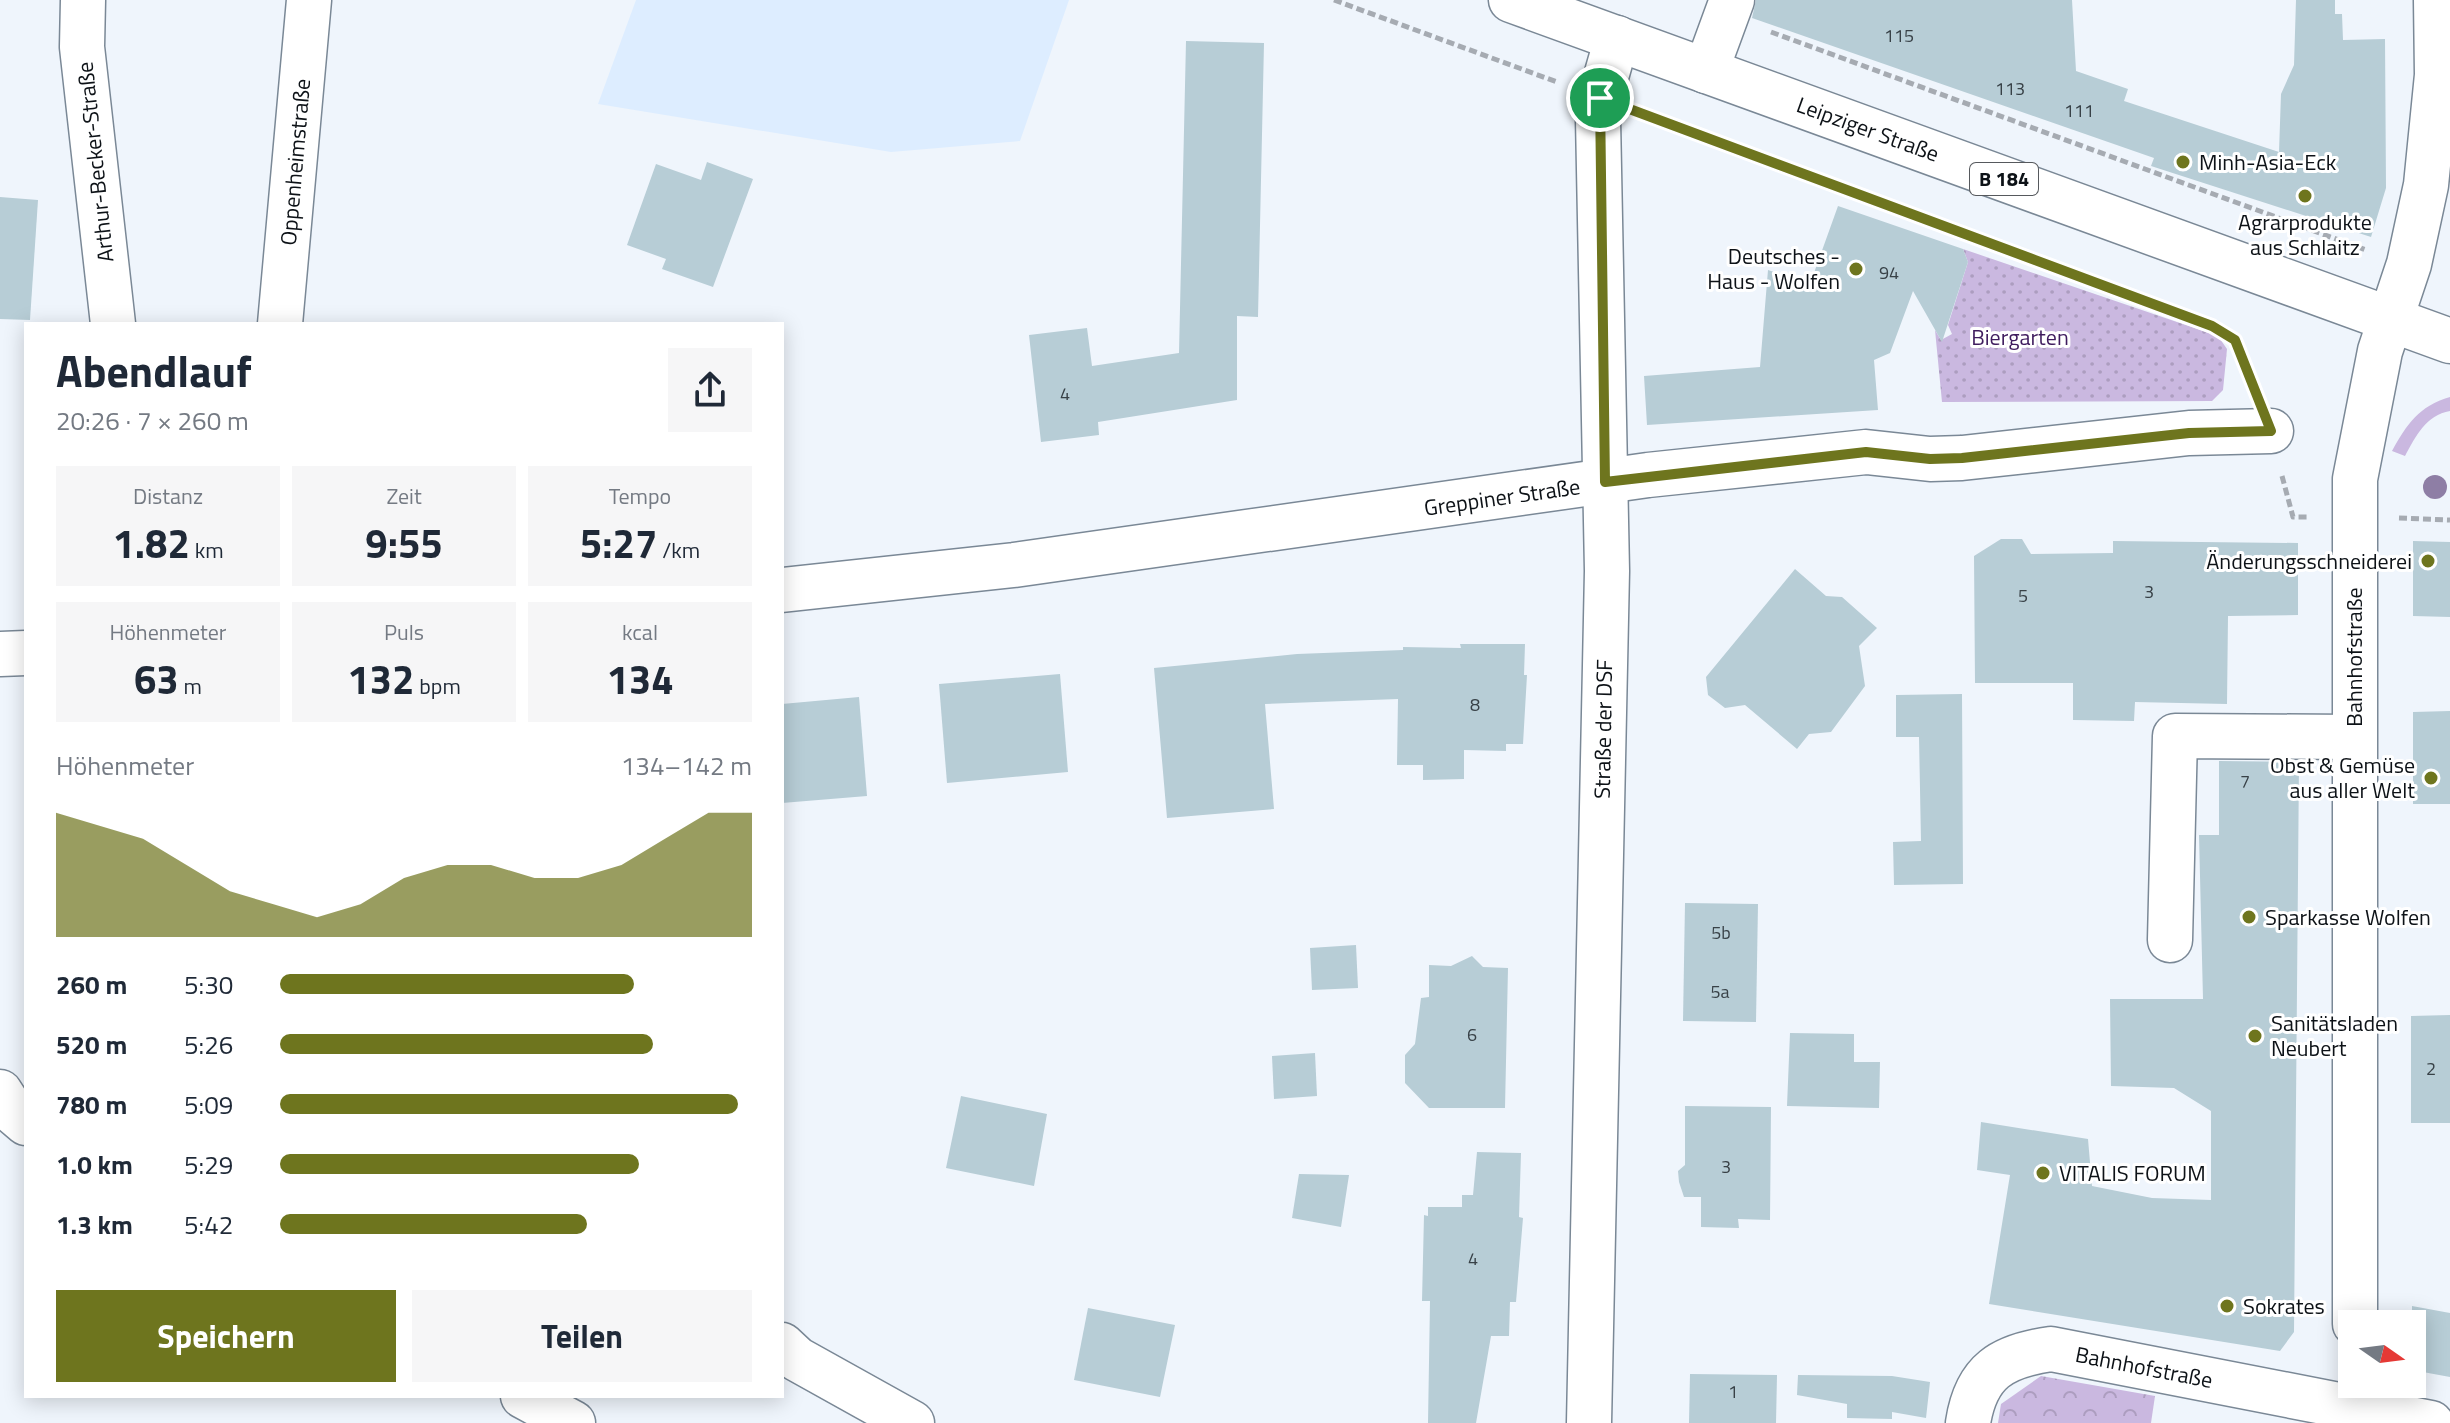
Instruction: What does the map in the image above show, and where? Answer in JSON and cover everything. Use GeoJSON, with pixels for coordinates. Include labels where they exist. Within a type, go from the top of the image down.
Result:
{"type":"FeatureCollection","features":[{"type":"Feature","properties":{"kind":"street","name":"Arthur-Becker-Straße"},"geometry":{"type":"LineString","coordinates":[[83,0],[82,47],[113,322]]}},
{"type":"Feature","properties":{"kind":"street","name":"Oppenheimstraße"},"geometry":{"type":"LineString","coordinates":[[280,322],[309,0]]}},
{"type":"Feature","properties":{"kind":"street","name":"Leipziger Straße"},"geometry":{"type":"LineString","coordinates":[[1511,0],[2450,341]]}},
{"type":"Feature","properties":{"kind":"street","name":"Bahnhofstraße"},"geometry":{"type":"LineString","coordinates":[[2355,1310],[2353,517],[2363,425],[2409,264],[2426,185],[2444,74],[2436,0]]}},
{"type":"Feature","properties":{"kind":"street"},"geometry":{"type":"LineString","coordinates":[[1706,71],[1729,7]]}},
{"type":"Feature","properties":{"kind":"street","name":"Straße der DSF"},"geometry":{"type":"LineString","coordinates":[[1589,1423],[1607,571],[1600,98],[1617,38]]}},
{"type":"Feature","properties":{"kind":"street","name":"Greppiner Straße"},"geometry":{"type":"LineString","coordinates":[[784,590],[1014,565],[1605,482],[1866,452],[1951,458],[2189,433],[2271,431]]}},
{"type":"Feature","properties":{"kind":"street"},"geometry":{"type":"LineString","coordinates":[[0,654],[24,653]]}},
{"type":"Feature","properties":{"kind":"street"},"geometry":{"type":"LineString","coordinates":[[2170,940],[2175,736],[2354,737]]}},
{"type":"Feature","properties":{"kind":"street"},"geometry":{"type":"LineString","coordinates":[[0,1092],[13,1112],[24,1121]]}},
{"type":"Feature","properties":{"kind":"street"},"geometry":{"type":"LineString","coordinates":[[784,1347],[797,1359],[912,1423]]}},
{"type":"Feature","properties":{"kind":"street","name":"Bahnhofstraße"},"geometry":{"type":"LineString","coordinates":[[1968,1423],[1978,1385],[1993,1370],[2019,1354],[2051,1349],[2359,1406],[2431,1423]]}},
{"type":"Feature","properties":{"kind":"street"},"geometry":{"type":"LineString","coordinates":[[527,1398],[573,1423]]}},
{"type":"Feature","properties":{"kind":"path"},"geometry":{"type":"LineString","coordinates":[[1334,0],[2212,326],[2235,340],[2271,431],[2293,517],[2353,517]]}},
{"type":"Feature","properties":{"kind":"path"},"geometry":{"type":"LineString","coordinates":[[1729,7],[2200,191],[2409,264]]}},
{"type":"Feature","properties":{"kind":"shaded area"},"geometry":{"type":"Polygon","coordinates":[[[636,0],[1069,0],[1020,141],[891,152],[598,104],[636,0]]]}},
{"type":"Feature","properties":{"kind":"green space","name":"Biergarten"},"geometry":{"type":"Polygon","coordinates":[[[1963,249],[2218,336],[2227,349],[2223,390],[2212,401],[1942,402],[1935,330],[1941,340],[1952,334],[1948,325],[1968,262],[1963,249]]]}},
{"type":"Feature","properties":{"kind":"green space"},"geometry":{"type":"Polygon","coordinates":[[[2450,397],[2450,411],[2428,422],[2405,456],[2392,451],[2415,417],[2430,405],[2450,397]]]}},
{"type":"Feature","properties":{"kind":"green space"},"geometry":{"type":"Polygon","coordinates":[[[2041,1376],[2155,1396],[2151,1423],[1998,1423],[2001,1404],[2041,1376]]]}},
{"type":"Feature","properties":{"kind":"building"},"geometry":{"type":"Polygon","coordinates":[[[1756,0],[2072,0],[2076,71],[2128,89],[2124,101],[2279,152],[2281,94],[2294,65],[2296,0],[2335,0],[2335,14],[2342,14],[2343,40],[2385,39],[2386,188],[2371,237],[2151,166],[2154,158],[1752,18],[1756,0]]]}},
{"type":"Feature","properties":{"kind":"building"},"geometry":{"type":"Polygon","coordinates":[[[1186,41],[1264,43],[1258,317],[1237,316],[1237,400],[1098,422],[1099,435],[1041,442],[1029,335],[1087,328],[1092,366],[1179,353],[1186,41]]]}},
{"type":"Feature","properties":{"kind":"building"},"geometry":{"type":"Polygon","coordinates":[[[707,162],[753,179],[713,287],[662,269],[666,259],[627,245],[656,164],[701,180],[707,162]]]}},
{"type":"Feature","properties":{"kind":"building"},"geometry":{"type":"Polygon","coordinates":[[[0,197],[38,200],[30,320],[0,319],[0,197]]]}},
{"type":"Feature","properties":{"kind":"building"},"geometry":{"type":"Polygon","coordinates":[[[1838,206],[1963,249],[1968,262],[1942,342],[1913,291],[1890,353],[1874,360],[1878,410],[1647,425],[1644,376],[1760,367],[1768,270],[1810,284],[1838,206]]]}},
{"type":"Feature","properties":{"kind":"building"},"geometry":{"type":"Polygon","coordinates":[[[2001,539],[2022,539],[2031,554],[2113,553],[2113,541],[2298,543],[2298,615],[2228,616],[2227,704],[2135,702],[2134,721],[2073,720],[2073,683],[1975,683],[1974,556],[2001,539]]]}},
{"type":"Feature","properties":{"kind":"building"},"geometry":{"type":"Polygon","coordinates":[[[2413,541],[2450,542],[2450,617],[2413,616],[2413,541]]]}},
{"type":"Feature","properties":{"kind":"building"},"geometry":{"type":"Polygon","coordinates":[[[1795,569],[1826,596],[1842,597],[1877,628],[1859,646],[1865,686],[1831,732],[1809,734],[1797,749],[1745,705],[1725,708],[1708,695],[1706,677],[1795,569]]]}},
{"type":"Feature","properties":{"kind":"building"},"geometry":{"type":"Polygon","coordinates":[[[1460,644],[1525,644],[1524,675],[1527,675],[1523,744],[1506,744],[1506,751],[1464,750],[1464,779],[1423,780],[1423,765],[1397,765],[1398,699],[1265,704],[1274,809],[1167,818],[1154,668],[1297,654],[1403,650],[1403,647],[1461,648],[1460,644]]]}},
{"type":"Feature","properties":{"kind":"building"},"geometry":{"type":"Polygon","coordinates":[[[1060,674],[1068,772],[947,783],[939,684],[1060,674]]]}},
{"type":"Feature","properties":{"kind":"building"},"geometry":{"type":"Polygon","coordinates":[[[1962,694],[1963,884],[1894,885],[1893,842],[1921,841],[1919,737],[1896,737],[1896,695],[1962,694]]]}},
{"type":"Feature","properties":{"kind":"building"},"geometry":{"type":"Polygon","coordinates":[[[859,697],[867,796],[784,803],[784,704],[859,697]]]}},
{"type":"Feature","properties":{"kind":"building"},"geometry":{"type":"Polygon","coordinates":[[[2450,711],[2450,804],[2413,804],[2413,712],[2450,711]]]}},
{"type":"Feature","properties":{"kind":"building","name":"VITALIS FORUM"},"geometry":{"type":"Polygon","coordinates":[[[2219,761],[2299,762],[2294,1332],[2280,1351],[1989,1304],[2010,1175],[1977,1170],[1981,1122],[2088,1139],[2092,1186],[2152,1198],[2211,1200],[2211,1111],[2174,1088],[2111,1086],[2110,999],[2203,999],[2199,835],[2219,835],[2219,761]]]}},
{"type":"Feature","properties":{"kind":"building"},"geometry":{"type":"Polygon","coordinates":[[[1685,903],[1758,904],[1756,1022],[1683,1021],[1685,903]]]}},
{"type":"Feature","properties":{"kind":"building"},"geometry":{"type":"Polygon","coordinates":[[[1356,945],[1358,988],[1312,990],[1310,948],[1356,945]]]}},
{"type":"Feature","properties":{"kind":"building"},"geometry":{"type":"Polygon","coordinates":[[[1472,956],[1483,967],[1508,968],[1505,1108],[1429,1108],[1405,1083],[1405,1055],[1415,1044],[1421,998],[1429,997],[1429,965],[1451,966],[1472,956]]]}},
{"type":"Feature","properties":{"kind":"building"},"geometry":{"type":"Polygon","coordinates":[[[2450,1015],[2450,1123],[2411,1123],[2411,1016],[2450,1015]]]}},
{"type":"Feature","properties":{"kind":"building"},"geometry":{"type":"Polygon","coordinates":[[[1790,1033],[1854,1034],[1854,1062],[1880,1062],[1879,1108],[1787,1106],[1790,1033]]]}},
{"type":"Feature","properties":{"kind":"building"},"geometry":{"type":"Polygon","coordinates":[[[1315,1053],[1317,1096],[1274,1099],[1272,1056],[1315,1053]]]}},
{"type":"Feature","properties":{"kind":"building"},"geometry":{"type":"Polygon","coordinates":[[[961,1096],[1047,1114],[1034,1186],[946,1168],[961,1096]]]}},
{"type":"Feature","properties":{"kind":"building"},"geometry":{"type":"Polygon","coordinates":[[[1685,1106],[1771,1107],[1770,1220],[1738,1219],[1739,1228],[1701,1227],[1701,1197],[1684,1197],[1679,1182],[1678,1171],[1685,1165],[1685,1106]]]}},
{"type":"Feature","properties":{"kind":"building"},"geometry":{"type":"Polygon","coordinates":[[[1477,1152],[1521,1153],[1519,1217],[1523,1218],[1516,1302],[1510,1302],[1509,1336],[1491,1336],[1476,1423],[1428,1423],[1430,1301],[1422,1301],[1424,1215],[1428,1216],[1428,1207],[1462,1207],[1462,1195],[1473,1195],[1477,1152]]]}},
{"type":"Feature","properties":{"kind":"building"},"geometry":{"type":"Polygon","coordinates":[[[1299,1174],[1349,1175],[1341,1227],[1292,1218],[1299,1174]]]}},
{"type":"Feature","properties":{"kind":"building"},"geometry":{"type":"Polygon","coordinates":[[[2412,1306],[2450,1313],[2450,1377],[2426,1373],[2426,1310],[2412,1310],[2412,1306]]]}},
{"type":"Feature","properties":{"kind":"building"},"geometry":{"type":"Polygon","coordinates":[[[1088,1308],[1175,1325],[1160,1397],[1074,1380],[1088,1308]]]}},
{"type":"Feature","properties":{"kind":"building"},"geometry":{"type":"Polygon","coordinates":[[[1690,1374],[1777,1375],[1776,1423],[1689,1423],[1690,1374]]]}},
{"type":"Feature","properties":{"kind":"building"},"geometry":{"type":"Polygon","coordinates":[[[1798,1375],[1892,1376],[1930,1382],[1926,1418],[1892,1412],[1892,1419],[1847,1418],[1847,1404],[1797,1395],[1798,1375]]]}},
{"type":"Feature","properties":{"kind":"place","name":"Minh-Asia-Eck"},"geometry":{"type":"Point","coordinates":[2183,162]}},
{"type":"Feature","properties":{"kind":"place","name":"Agrarprodukte aus Schlaitz"},"geometry":{"type":"Point","coordinates":[2305,196]}},
{"type":"Feature","properties":{"kind":"place","name":"Deutsches - Haus - Wolfen"},"geometry":{"type":"Point","coordinates":[1856,269]}},
{"type":"Feature","properties":{"kind":"place","name":"Änderungsschneiderei"},"geometry":{"type":"Point","coordinates":[2428,561]}},
{"type":"Feature","properties":{"kind":"place","name":"Obst & Gemüse aus aller Welt"},"geometry":{"type":"Point","coordinates":[2431,778]}},
{"type":"Feature","properties":{"kind":"place","name":"Sparkasse Wolfen"},"geometry":{"type":"Point","coordinates":[2249,917]}},
{"type":"Feature","properties":{"kind":"place","name":"Sanitätsladen Neubert"},"geometry":{"type":"Point","coordinates":[2255,1036]}},
{"type":"Feature","properties":{"kind":"place","name":"VITALIS FORUM"},"geometry":{"type":"Point","coordinates":[2043,1173]}},
{"type":"Feature","properties":{"kind":"place","name":"Sokrates"},"geometry":{"type":"Point","coordinates":[2227,1306]}},
{"type":"Feature","properties":{"kind":"route"},"geometry":{"type":"LineString","coordinates":[[1600,98],[2212,326],[2235,340],[2271,431],[2189,433],[1962,458],[1930,459],[1866,452],[1605,482],[1600,98]]}}]}
